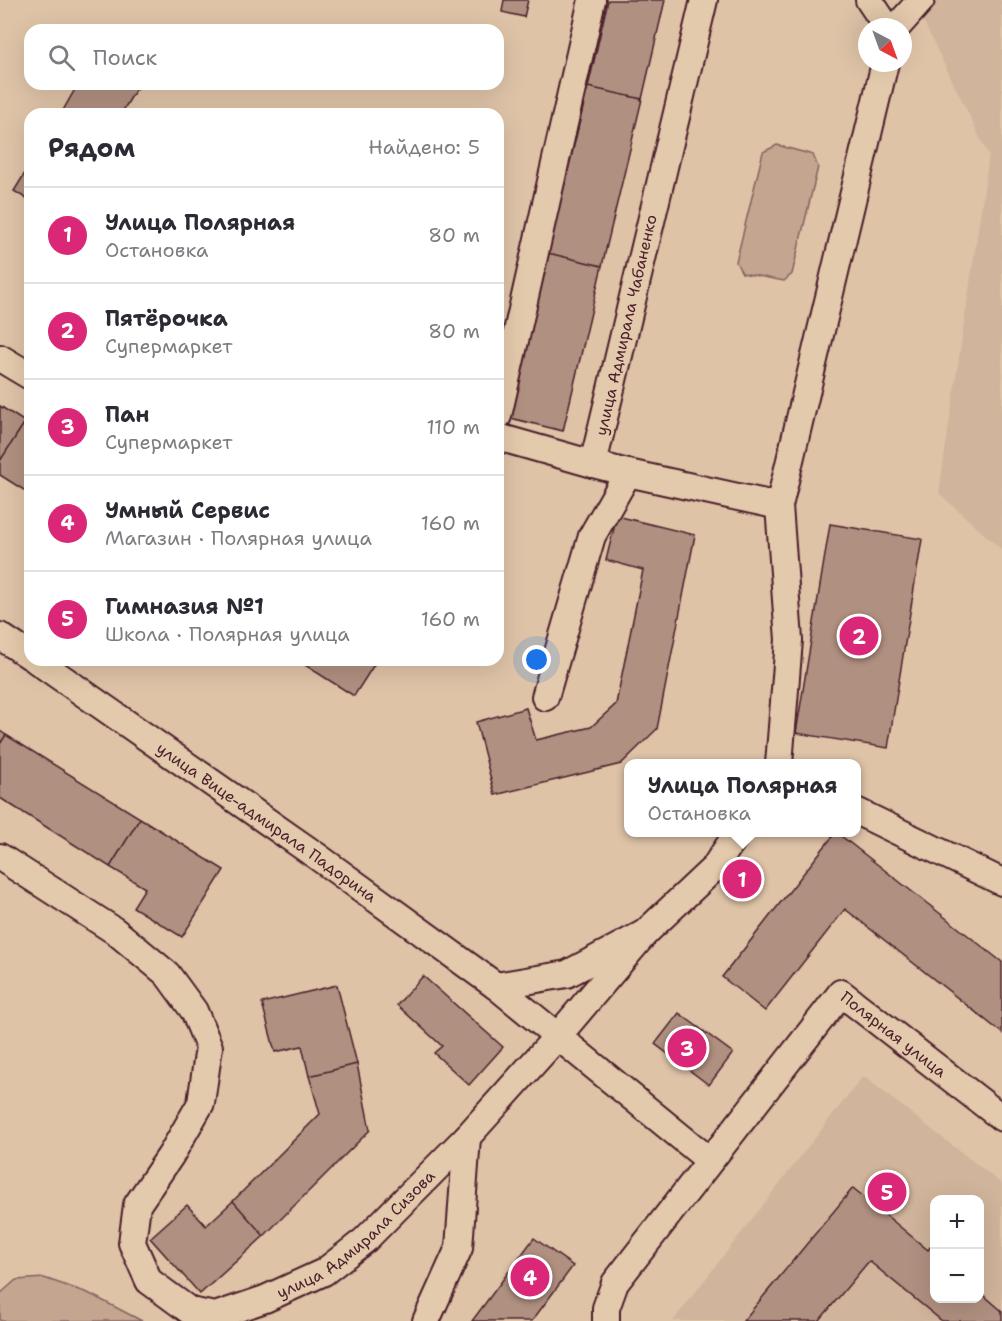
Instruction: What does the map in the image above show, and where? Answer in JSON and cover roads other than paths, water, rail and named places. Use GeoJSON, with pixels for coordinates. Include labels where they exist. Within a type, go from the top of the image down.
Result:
{"type":"FeatureCollection","features":[{"type":"Feature","properties":{"kind":"street"},"geometry":{"type":"LineString","coordinates":[[504,389],[592,0]]}},
{"type":"Feature","properties":{"kind":"street","name":"улица Адмирала Чабаненко"},"geometry":{"type":"LineString","coordinates":[[593,464],[704,0]]}},
{"type":"Feature","properties":{"kind":"street"},"geometry":{"type":"LineString","coordinates":[[905,18],[921,0]]}},
{"type":"Feature","properties":{"kind":"street"},"geometry":{"type":"LineString","coordinates":[[866,1],[880,18]]}},
{"type":"Feature","properties":{"kind":"street"},"geometry":{"type":"LineString","coordinates":[[779,759],[789,640],[779,506],[883,72]]}},
{"type":"Feature","properties":{"kind":"street"},"geometry":{"type":"LineString","coordinates":[[0,358],[24,372]]}},
{"type":"Feature","properties":{"kind":"street"},"geometry":{"type":"LineString","coordinates":[[504,439],[627,473],[779,506]]}},
{"type":"Feature","properties":{"kind":"street"},"geometry":{"type":"LineString","coordinates":[[545,697],[592,536],[627,473]]}},
{"type":"Feature","properties":{"kind":"street"},"geometry":{"type":"LineString","coordinates":[[0,636],[24,652]]}},
{"type":"Feature","properties":{"kind":"street","name":"улица Вице-адмирала Падорина"},"geometry":{"type":"LineString","coordinates":[[45,666],[318,857],[496,986]]}},
{"type":"Feature","properties":{"kind":"street"},"geometry":{"type":"LineString","coordinates":[[861,813],[1002,882]]}},
{"type":"Feature","properties":{"kind":"street"},"geometry":{"type":"LineString","coordinates":[[557,1037],[645,933],[714,868],[735,837]]}},
{"type":"Feature","properties":{"kind":"street","name":"улица Адмирала Сизова"},"geometry":{"type":"LineString","coordinates":[[0,857],[115,931],[167,974],[194,1011],[209,1047],[201,1103],[171,1155],[137,1205],[132,1243],[149,1281],[190,1311],[215,1316],[265,1299],[324,1272],[365,1240],[467,1137],[557,1037]]}},
{"type":"Feature","properties":{"kind":"street"},"geometry":{"type":"LineString","coordinates":[[496,986],[567,974],[645,933]]}},
{"type":"Feature","properties":{"kind":"street"},"geometry":{"type":"LineString","coordinates":[[496,986],[709,1160]]}},
{"type":"Feature","properties":{"kind":"street","name":"Полярная улица"},"geometry":{"type":"LineString","coordinates":[[606,1321],[606,1308],[615,1283],[841,993],[1002,1118]]}},
{"type":"Feature","properties":{"kind":"street"},"geometry":{"type":"LineString","coordinates":[[426,1321],[459,1248],[467,1137]]}},
{"type":"Feature","properties":{"kind":"place","name":"Пятёрочка"},"geometry":{"type":"Point","coordinates":[859,636]}},
{"type":"Feature","properties":{"kind":"place","name":"Улица Полярная"},"geometry":{"type":"Point","coordinates":[742,879]}},
{"type":"Feature","properties":{"kind":"place","name":"Пан"},"geometry":{"type":"Point","coordinates":[687,1048]}},
{"type":"Feature","properties":{"kind":"place","name":"Гимназия №1"},"geometry":{"type":"Point","coordinates":[887,1192]}},
{"type":"Feature","properties":{"kind":"place","name":"Умный Сервис"},"geometry":{"type":"Point","coordinates":[530,1277]}}]}
